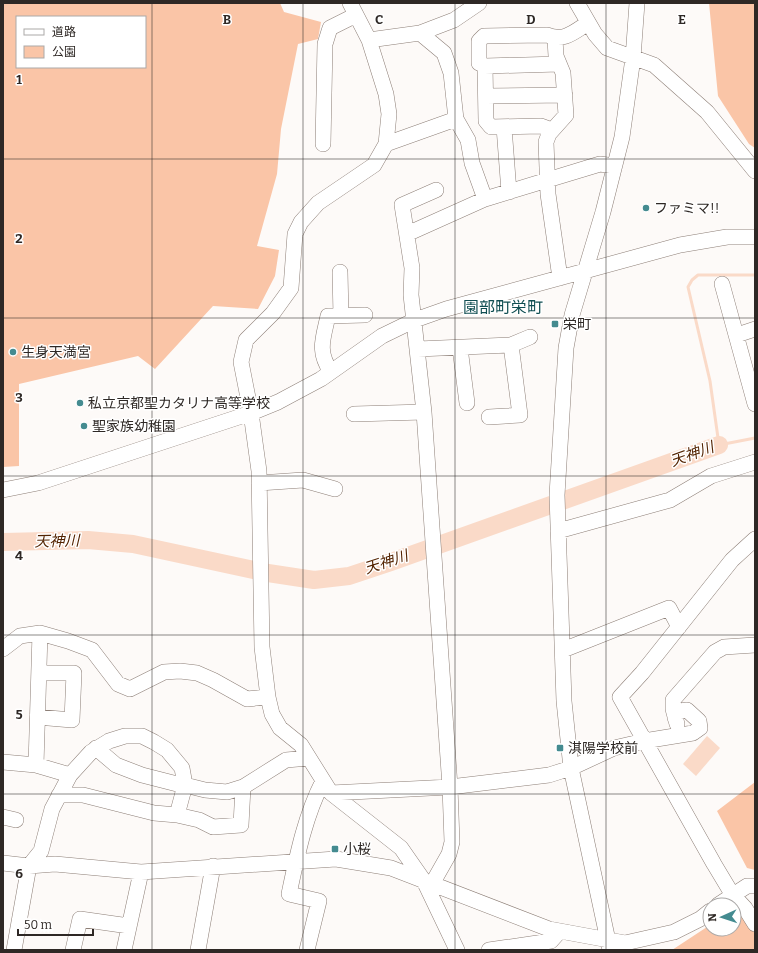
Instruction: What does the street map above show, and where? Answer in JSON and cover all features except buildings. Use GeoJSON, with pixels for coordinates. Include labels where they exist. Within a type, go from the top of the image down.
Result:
{"type":"FeatureCollection","features":[{"type":"Feature","properties":{"kind":"street"},"geometry":{"type":"LineString","coordinates":[[369,40],[420,33],[454,20],[479,3]]}},
{"type":"Feature","properties":{"kind":"street"},"geometry":{"type":"LineString","coordinates":[[577,3],[588,23],[607,48],[654,65],[706,112],[755,171]]}},
{"type":"Feature","properties":{"kind":"street"},"geometry":{"type":"LineString","coordinates":[[609,944],[570,768],[564,701],[557,502],[566,348],[572,315],[603,212],[622,137],[634,58],[637,3]]}},
{"type":"Feature","properties":{"kind":"street"},"geometry":{"type":"LineString","coordinates":[[323,144],[325,44],[330,28],[353,9],[369,40],[386,94],[389,114],[386,144],[374,165],[318,203],[301,222],[295,234],[290,288],[273,313],[246,340],[241,362],[251,413],[259,483],[262,647],[268,697],[272,714],[280,728],[301,745],[327,787],[401,848],[428,883],[457,950]]}},
{"type":"Feature","properties":{"kind":"street"},"geometry":{"type":"LineString","coordinates":[[559,64],[485,66],[479,63],[479,41],[484,36],[547,35],[555,38],[566,37],[588,23]]}},
{"type":"Feature","properties":{"kind":"street"},"geometry":{"type":"LineString","coordinates":[[420,33],[444,53],[451,73],[456,119],[468,140],[472,163],[485,199]]}},
{"type":"Feature","properties":{"kind":"street"},"geometry":{"type":"LineString","coordinates":[[555,38],[556,56],[563,73],[566,115],[552,130],[546,142],[548,194],[560,278]]}},
{"type":"Feature","properties":{"kind":"street"},"geometry":{"type":"LineString","coordinates":[[485,66],[486,121],[491,127],[540,126],[552,130]]}},
{"type":"Feature","properties":{"kind":"street"},"geometry":{"type":"LineString","coordinates":[[486,96],[565,95]]}},
{"type":"Feature","properties":{"kind":"street"},"geometry":{"type":"LineString","coordinates":[[386,144],[456,119]]}},
{"type":"Feature","properties":{"kind":"street"},"geometry":{"type":"LineString","coordinates":[[504,127],[509,192]]}},
{"type":"Feature","properties":{"kind":"street"},"geometry":{"type":"LineString","coordinates":[[407,234],[485,199],[600,164],[614,166]]}},
{"type":"Feature","properties":{"kind":"street"},"geometry":{"type":"LineString","coordinates":[[428,883],[449,854],[452,842],[450,787],[424,412],[415,320],[411,295],[412,268],[402,205],[436,190]]}},
{"type":"Feature","properties":{"kind":"street"},"geometry":{"type":"LineString","coordinates":[[3,490],[38,483],[251,413],[301,390],[331,372],[382,336],[415,320],[446,308],[694,242],[727,237],[755,237]]}},
{"type":"Feature","properties":{"kind":"street"},"geometry":{"type":"LineString","coordinates":[[340,272],[341,316]]}},
{"type":"Feature","properties":{"kind":"street"},"geometry":{"type":"LineString","coordinates":[[722,284],[755,404]]}},
{"type":"Feature","properties":{"kind":"street"},"geometry":{"type":"LineString","coordinates":[[331,372],[324,360],[322,344],[328,316],[365,315]]}},
{"type":"Feature","properties":{"kind":"street"},"geometry":{"type":"LineString","coordinates":[[737,335],[755,329]]}},
{"type":"Feature","properties":{"kind":"street"},"geometry":{"type":"LineString","coordinates":[[418,349],[511,346],[530,337]]}},
{"type":"Feature","properties":{"kind":"street"},"geometry":{"type":"LineString","coordinates":[[489,417],[520,415],[511,346]]}},
{"type":"Feature","properties":{"kind":"street"},"geometry":{"type":"LineString","coordinates":[[460,348],[467,403]]}},
{"type":"Feature","properties":{"kind":"street"},"geometry":{"type":"LineString","coordinates":[[354,414],[424,412]]}},
{"type":"Feature","properties":{"kind":"street"},"geometry":{"type":"LineString","coordinates":[[558,531],[670,500],[712,476],[755,462]]}},
{"type":"Feature","properties":{"kind":"street"},"geometry":{"type":"LineString","coordinates":[[259,483],[303,480],[335,489]]}},
{"type":"Feature","properties":{"kind":"street"},"geometry":{"type":"LineString","coordinates":[[755,539],[732,560],[679,627],[620,697],[638,725],[644,741],[732,894],[745,908],[755,924]]}},
{"type":"Feature","properties":{"kind":"street"},"geometry":{"type":"LineString","coordinates":[[563,650],[670,608],[679,627]]}},
{"type":"Feature","properties":{"kind":"street"},"geometry":{"type":"LineString","coordinates":[[3,649],[20,636],[40,634],[68,641],[92,650],[118,684],[130,689],[164,672],[180,671],[197,673],[247,699],[268,697]]}},
{"type":"Feature","properties":{"kind":"street"},"geometry":{"type":"LineString","coordinates":[[36,765],[40,634]]}},
{"type":"Feature","properties":{"kind":"street"},"geometry":{"type":"LineString","coordinates":[[680,734],[673,709],[673,700],[715,652],[724,647],[755,645]]}},
{"type":"Feature","properties":{"kind":"street"},"geometry":{"type":"LineString","coordinates":[[37,717],[72,720],[74,673],[39,673]]}},
{"type":"Feature","properties":{"kind":"street"},"geometry":{"type":"LineString","coordinates":[[307,950],[319,901],[289,894],[314,798],[327,787],[450,787],[549,775],[570,768],[614,748],[680,734],[697,732],[700,725],[687,710],[680,711],[675,718]]}},
{"type":"Feature","properties":{"kind":"street"},"geometry":{"type":"LineString","coordinates":[[14,950],[29,866],[41,851],[52,809],[59,795],[70,775],[91,752],[109,740],[125,736],[142,736],[167,750],[182,768],[185,786],[176,815]]}},
{"type":"Feature","properties":{"kind":"street"},"geometry":{"type":"LineString","coordinates":[[96,748],[116,765],[142,775],[216,792],[227,792],[243,787],[286,760],[309,758]]}},
{"type":"Feature","properties":{"kind":"street"},"geometry":{"type":"LineString","coordinates":[[3,762],[36,765],[70,775]]}},
{"type":"Feature","properties":{"kind":"street"},"geometry":{"type":"LineString","coordinates":[[59,795],[83,794],[154,813],[176,815],[199,820],[213,827],[241,825],[243,787]]}},
{"type":"Feature","properties":{"kind":"street"},"geometry":{"type":"LineString","coordinates":[[3,863],[29,866],[55,864],[141,872],[297,860],[336,859],[391,868],[520,919],[559,932],[609,944],[625,943],[674,932],[702,917]]}},
{"type":"Feature","properties":{"kind":"street"},"geometry":{"type":"LineString","coordinates":[[198,950],[213,866]]}},
{"type":"Feature","properties":{"kind":"street"},"geometry":{"type":"LineString","coordinates":[[124,950],[141,872]]}},
{"type":"Feature","properties":{"kind":"street"},"geometry":{"type":"LineString","coordinates":[[728,897],[747,886],[755,886]]}},
{"type":"Feature","properties":{"kind":"street"},"geometry":{"type":"LineString","coordinates":[[73,950],[80,919],[129,926]]}},
{"type":"Feature","properties":{"kind":"street"},"geometry":{"type":"LineString","coordinates":[[489,950],[552,941],[559,932]]}},
{"type":"Feature","properties":{"kind":"green space"},"geometry":{"type":"Polygon","coordinates":[[[3,3],[280,3],[284,12],[321,22],[318,39],[298,44],[281,129],[277,174],[257,246],[279,250],[275,276],[258,309],[213,306],[155,369],[138,356],[19,384],[19,466],[3,467],[3,3]]]}},
{"type":"Feature","properties":{"kind":"green space"},"geometry":{"type":"Polygon","coordinates":[[[709,3],[755,3],[755,148],[749,144],[718,96],[709,3]]]}},
{"type":"Feature","properties":{"kind":"green space"},"geometry":{"type":"Polygon","coordinates":[[[755,782],[755,870],[747,868],[717,811],[755,782]]]}},
{"type":"Feature","properties":{"kind":"green space"},"geometry":{"type":"Polygon","coordinates":[[[742,913],[755,932],[755,950],[672,950],[702,930],[702,937],[742,937],[742,913]]]}},
{"type":"Feature","properties":{"kind":"shaded area"},"geometry":{"type":"Polygon","coordinates":[[[707,736],[720,748],[696,776],[683,764],[707,736]]]}},
{"type":"Feature","properties":{"kind":"waterway"},"geometry":{"type":"LineString","coordinates":[[755,275],[698,275],[692,280],[688,287],[710,381],[719,445],[755,438]]}},
{"type":"Feature","properties":{"kind":"waterway","name":"天神川"},"geometry":{"type":"LineString","coordinates":[[3,542],[88,540],[133,544],[268,573],[314,580],[349,576],[719,445]]}},
{"type":"Feature","properties":{"kind":"place","name":"ファミマ!!"},"geometry":{"type":"Point","coordinates":[646,208]}},
{"type":"Feature","properties":{"kind":"place","name":"栄町"},"geometry":{"type":"Point","coordinates":[555,324]}},
{"type":"Feature","properties":{"kind":"place","name":"生身天満宮"},"geometry":{"type":"Point","coordinates":[13,352]}},
{"type":"Feature","properties":{"kind":"place","name":"私立京都聖カタリナ高等学校"},"geometry":{"type":"Point","coordinates":[80,403]}},
{"type":"Feature","properties":{"kind":"place","name":"聖家族幼稚園"},"geometry":{"type":"Point","coordinates":[84,426]}},
{"type":"Feature","properties":{"kind":"place","name":"淇陽学校前"},"geometry":{"type":"Point","coordinates":[560,748]}},
{"type":"Feature","properties":{"kind":"place","name":"小桜"},"geometry":{"type":"Point","coordinates":[335,849]}},
{"type":"Feature","properties":{"kind":"district","name":"園部町栄町"},"geometry":{"type":"Point","coordinates":[503,307]}}]}
